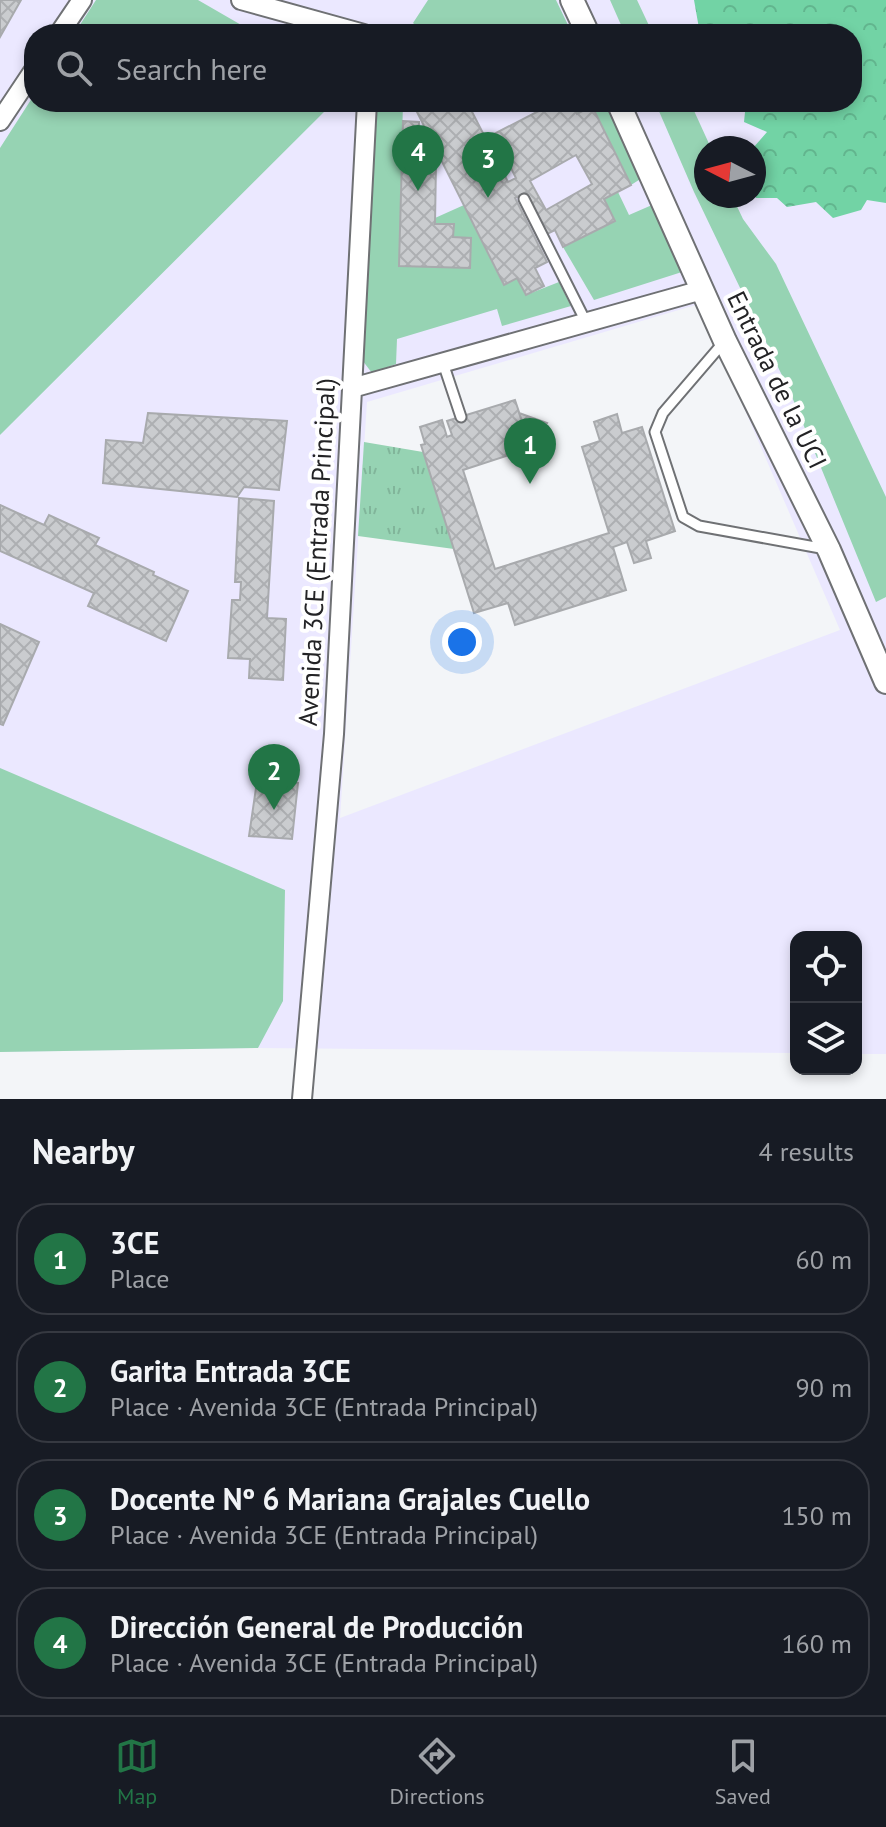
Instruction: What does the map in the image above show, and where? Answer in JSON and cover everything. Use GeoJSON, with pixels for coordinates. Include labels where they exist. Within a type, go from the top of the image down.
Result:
{"type":"FeatureCollection","features":[{"type":"Feature","properties":{"kind":"street"},"geometry":{"type":"LineString","coordinates":[[66,24],[82,0]]}},
{"type":"Feature","properties":{"kind":"street"},"geometry":{"type":"LineString","coordinates":[[241,0],[328,24]]}},
{"type":"Feature","properties":{"kind":"street"},"geometry":{"type":"LineString","coordinates":[[572,0],[583,24]]}},
{"type":"Feature","properties":{"kind":"street"},"geometry":{"type":"LineString","coordinates":[[0,121],[24,85]]}},
{"type":"Feature","properties":{"kind":"street","name":"Avenida 3CE (Entrada Principal)"},"geometry":{"type":"LineString","coordinates":[[302,1099],[334,734],[366,112]]}},
{"type":"Feature","properties":{"kind":"street","name":"Entrada de la UCI"},"geometry":{"type":"LineString","coordinates":[[622,112],[725,341],[829,550],[886,682]]}},
{"type":"Feature","properties":{"kind":"street"},"geometry":{"type":"LineString","coordinates":[[352,388],[702,290]]}},
{"type":"Feature","properties":{"kind":"lane"},"geometry":{"type":"LineString","coordinates":[[524,199],[586,322]]}},
{"type":"Feature","properties":{"kind":"lane"},"geometry":{"type":"LineString","coordinates":[[725,341],[663,413],[655,432],[683,517],[699,526],[829,550]]}},
{"type":"Feature","properties":{"kind":"lane"},"geometry":{"type":"LineString","coordinates":[[443,363],[461,417]]}},
{"type":"Feature","properties":{"kind":"shaded area"},"geometry":{"type":"Polygon","coordinates":[[[0,0],[886,0],[886,1054],[862,1054],[862,931],[790,931],[790,1053],[258,1048],[0,1052],[0,0]],[[699,304],[367,402],[340,818],[840,630],[699,304]]]}},
{"type":"Feature","properties":{"kind":"green space"},"geometry":{"type":"Polygon","coordinates":[[[96,0],[198,0],[240,24],[80,24],[96,0]]]}},
{"type":"Feature","properties":{"kind":"green space"},"geometry":{"type":"Polygon","coordinates":[[[428,0],[556,0],[568,24],[414,24],[428,0]]]}},
{"type":"Feature","properties":{"kind":"green space"},"geometry":{"type":"Polygon","coordinates":[[[610,0],[637,0],[648,24],[621,24],[610,0]]]}},
{"type":"Feature","properties":{"kind":"green space"},"geometry":{"type":"Polygon","coordinates":[[[694,0],[886,0],[886,203],[867,200],[861,210],[833,218],[816,202],[787,207],[777,198],[766,198],[766,136],[764,136],[767,132],[744,122],[745,112],[862,112],[862,24],[698,24],[694,0]]]}},
{"type":"Feature","properties":{"kind":"green space"},"geometry":{"type":"Polygon","coordinates":[[[24,111],[324,112],[0,435],[0,148],[24,111]]]}},
{"type":"Feature","properties":{"kind":"green space"},"geometry":{"type":"Polygon","coordinates":[[[374,112],[403,112],[399,266],[470,268],[471,238],[453,237],[453,224],[435,224],[435,218],[464,205],[503,284],[517,278],[526,295],[559,282],[571,306],[502,326],[497,309],[397,339],[396,364],[372,373],[356,352],[374,112]]]}},
{"type":"Feature","properties":{"kind":"green space"},"geometry":{"type":"Polygon","coordinates":[[[594,112],[611,112],[642,178],[631,185],[594,112]]]}},
{"type":"Feature","properties":{"kind":"green space"},"geometry":{"type":"Polygon","coordinates":[[[659,112],[695,112],[706,136],[694,136],[694,192],[659,112]]]}},
{"type":"Feature","properties":{"kind":"green space"},"geometry":{"type":"Polygon","coordinates":[[[618,192],[629,215],[652,205],[682,272],[594,300],[563,247],[604,199],[618,192]]]}},
{"type":"Feature","properties":{"kind":"green space"},"geometry":{"type":"Polygon","coordinates":[[[702,208],[738,208],[776,264],[886,497],[886,597],[876,602],[790,392],[702,208]]]}},
{"type":"Feature","properties":{"kind":"green space"},"geometry":{"type":"Polygon","coordinates":[[[364,442],[423,452],[454,549],[358,536],[364,442]]]}},
{"type":"Feature","properties":{"kind":"green space"},"geometry":{"type":"Polygon","coordinates":[[[0,768],[285,890],[283,1001],[258,1048],[0,1052],[0,768]]]}},
{"type":"Feature","properties":{"kind":"building"},"geometry":{"type":"Polygon","coordinates":[[[0,0],[21,0],[0,37],[0,0]]]}},
{"type":"Feature","properties":{"kind":"building"},"geometry":{"type":"Polygon","coordinates":[[[417,112],[472,112],[508,182],[516,178],[494,134],[537,112],[595,112],[631,185],[604,199],[615,221],[563,247],[555,230],[547,234],[526,192],[515,198],[547,262],[535,268],[544,286],[526,295],[517,278],[504,285],[417,112]],[[576,155],[530,181],[546,210],[592,184],[576,155]]]}},
{"type":"Feature","properties":{"kind":"building"},"geometry":{"type":"Polygon","coordinates":[[[403,121],[419,122],[418,163],[436,163],[435,224],[454,224],[453,237],[471,238],[470,268],[399,266],[403,121]]]}},
{"type":"Feature","properties":{"kind":"building"},"geometry":{"type":"Polygon","coordinates":[[[515,400],[531,448],[463,470],[495,569],[609,533],[582,447],[600,441],[594,422],[617,414],[622,433],[642,427],[675,531],[646,541],[651,558],[634,563],[627,542],[613,547],[626,590],[515,625],[508,603],[474,613],[421,445],[425,444],[420,427],[442,420],[447,437],[452,435],[447,421],[515,400]]]}},
{"type":"Feature","properties":{"kind":"building"},"geometry":{"type":"Polygon","coordinates":[[[148,413],[287,421],[279,490],[244,487],[237,497],[103,483],[106,440],[143,443],[148,413]]]}},
{"type":"Feature","properties":{"kind":"building"},"geometry":{"type":"Polygon","coordinates":[[[519,413],[547,423],[531,448],[519,413]]]}},
{"type":"Feature","properties":{"kind":"building"},"geometry":{"type":"Polygon","coordinates":[[[239,498],[274,501],[267,618],[286,619],[283,680],[249,678],[250,659],[228,658],[232,600],[240,600],[241,582],[235,582],[239,498]]]}},
{"type":"Feature","properties":{"kind":"building"},"geometry":{"type":"Polygon","coordinates":[[[0,505],[44,525],[49,515],[99,538],[95,545],[188,591],[166,641],[88,606],[94,593],[0,551],[0,505]]]}},
{"type":"Feature","properties":{"kind":"building"},"geometry":{"type":"Polygon","coordinates":[[[0,624],[39,642],[3,725],[0,724],[0,624]]]}},
{"type":"Feature","properties":{"kind":"building"},"geometry":{"type":"Polygon","coordinates":[[[257,781],[298,783],[292,839],[249,836],[257,781]]]}},
{"type":"Feature","properties":{"kind":"place","name":"Dirección General de Producción"},"geometry":{"type":"Point","coordinates":[418,191]}},
{"type":"Feature","properties":{"kind":"place","name":"Docente Nº 6 Mariana Grajales Cuello"},"geometry":{"type":"Point","coordinates":[488,198]}},
{"type":"Feature","properties":{"kind":"place","name":"3CE"},"geometry":{"type":"Point","coordinates":[530,484]}},
{"type":"Feature","properties":{"kind":"place","name":"Garita Entrada 3CE"},"geometry":{"type":"Point","coordinates":[274,810]}}]}
